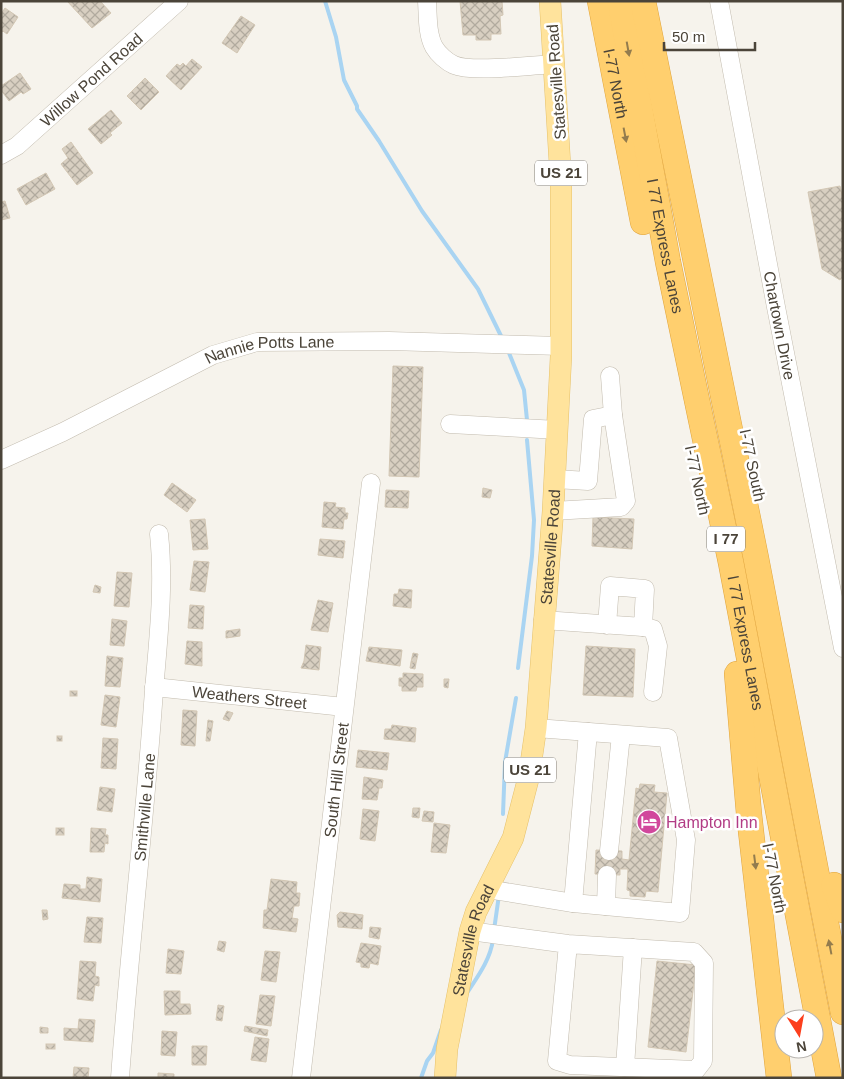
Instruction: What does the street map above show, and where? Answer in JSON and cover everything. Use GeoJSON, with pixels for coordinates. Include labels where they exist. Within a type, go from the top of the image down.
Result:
{"type":"FeatureCollection","features":[{"type":"Feature","properties":{"kind":"highway","name":"I-77 North"},"geometry":{"type":"LineString","coordinates":[[600,1],[629,157],[689,436],[737,674],[800,1009]]}},
{"type":"Feature","properties":{"kind":"highway","name":"I 77 Express Lanes"},"geometry":{"type":"LineString","coordinates":[[620,1],[668,262],[731,563],[829,1078]]}},
{"type":"Feature","properties":{"kind":"highway","name":"I 77 Express Lanes"},"geometry":{"type":"LineString","coordinates":[[644,1],[756,558],[843,1012]]}},
{"type":"Feature","properties":{"kind":"highway","name":"I-77 South"},"geometry":{"type":"LineString","coordinates":[[659,1],[771,555],[843,928]]}},
{"type":"Feature","properties":{"kind":"highway"},"geometry":{"type":"LineString","coordinates":[[737,674],[749,814],[779,1078]]}},
{"type":"Feature","properties":{"kind":"highway"},"geometry":{"type":"LineString","coordinates":[[834,885],[843,910]]}},
{"type":"Feature","properties":{"kind":"highway"},"geometry":{"type":"LineString","coordinates":[[810,1059],[814,1078]]}},
{"type":"Feature","properties":{"kind":"main road","name":"Statesville Road"},"geometry":{"type":"LineString","coordinates":[[445,1078],[447,1049],[470,931],[476,912],[513,838],[529,776],[536,728],[555,479],[561,346],[561,182],[550,1]]}},
{"type":"Feature","properties":{"kind":"street","name":"Willow Pond Road"},"geometry":{"type":"LineString","coordinates":[[1,155],[17,146],[179,1]]}},
{"type":"Feature","properties":{"kind":"street"},"geometry":{"type":"LineString","coordinates":[[427,1],[430,38],[434,49],[455,66],[473,68],[555,64]]}},
{"type":"Feature","properties":{"kind":"street","name":"Chartown Drive"},"geometry":{"type":"LineString","coordinates":[[719,1],[837,588],[843,648]]}},
{"type":"Feature","properties":{"kind":"street","name":"Nannie Potts Lane"},"geometry":{"type":"LineString","coordinates":[[1,460],[63,432],[213,355],[257,342],[389,341],[561,346]]}},
{"type":"Feature","properties":{"kind":"street"},"geometry":{"type":"LineString","coordinates":[[552,511],[621,507],[626,501],[613,414],[610,376]]}},
{"type":"Feature","properties":{"kind":"street"},"geometry":{"type":"LineString","coordinates":[[555,479],[588,481],[593,419],[613,414]]}},
{"type":"Feature","properties":{"kind":"street"},"geometry":{"type":"LineString","coordinates":[[450,424],[558,430]]}},
{"type":"Feature","properties":{"kind":"street","name":"South Hill Street"},"geometry":{"type":"LineString","coordinates":[[301,1078],[371,483]]}},
{"type":"Feature","properties":{"kind":"street","name":"Smithville Lane"},"geometry":{"type":"LineString","coordinates":[[120,1078],[161,593],[162,562],[159,534]]}},
{"type":"Feature","properties":{"kind":"street"},"geometry":{"type":"LineString","coordinates":[[607,625],[610,586],[645,588],[643,627]]}},
{"type":"Feature","properties":{"kind":"street"},"geometry":{"type":"LineString","coordinates":[[543,620],[653,629],[658,646],[653,692]]}},
{"type":"Feature","properties":{"kind":"street","name":"Weathers Street"},"geometry":{"type":"LineString","coordinates":[[154,687],[344,707]]}},
{"type":"Feature","properties":{"kind":"street"},"geometry":{"type":"LineString","coordinates":[[487,889],[573,903],[680,913],[686,840],[668,738],[536,728]]}},
{"type":"Feature","properties":{"kind":"street"},"geometry":{"type":"LineString","coordinates":[[573,903],[588,732]]}},
{"type":"Feature","properties":{"kind":"street"},"geometry":{"type":"LineString","coordinates":[[610,851],[621,735]]}},
{"type":"Feature","properties":{"kind":"street"},"geometry":{"type":"LineString","coordinates":[[606,906],[607,874]]}},
{"type":"Feature","properties":{"kind":"street"},"geometry":{"type":"LineString","coordinates":[[470,931],[568,944],[694,952],[704,963],[704,1061],[696,1070],[570,1065],[557,1061],[568,944]]}},
{"type":"Feature","properties":{"kind":"street"},"geometry":{"type":"LineString","coordinates":[[625,1067],[633,948]]}},
{"type":"Feature","properties":{"kind":"building"},"geometry":{"type":"Polygon","coordinates":[[[67,1],[100,1],[111,13],[92,28],[67,1]]]}},
{"type":"Feature","properties":{"kind":"building"},"geometry":{"type":"Polygon","coordinates":[[[460,1],[502,1],[503,15],[500,16],[501,34],[491,34],[491,40],[476,40],[476,35],[463,35],[460,1]]]}},
{"type":"Feature","properties":{"kind":"building"},"geometry":{"type":"Polygon","coordinates":[[[5,8],[18,17],[7,34],[3,31],[1,33],[1,14],[5,8]]]}},
{"type":"Feature","properties":{"kind":"building"},"geometry":{"type":"Polygon","coordinates":[[[241,16],[255,25],[237,53],[222,43],[241,16]]]}},
{"type":"Feature","properties":{"kind":"building"},"geometry":{"type":"Polygon","coordinates":[[[192,59],[202,67],[181,90],[166,76],[177,64],[180,66],[183,63],[186,66],[192,59]]]}},
{"type":"Feature","properties":{"kind":"building"},"geometry":{"type":"Polygon","coordinates":[[[20,73],[31,89],[23,94],[21,92],[9,101],[1,90],[1,86],[20,73]]]}},
{"type":"Feature","properties":{"kind":"building"},"geometry":{"type":"Polygon","coordinates":[[[145,78],[159,92],[141,110],[127,96],[145,78]]]}},
{"type":"Feature","properties":{"kind":"building"},"geometry":{"type":"Polygon","coordinates":[[[111,110],[122,123],[101,144],[88,129],[111,110]]]}},
{"type":"Feature","properties":{"kind":"building"},"geometry":{"type":"Polygon","coordinates":[[[71,142],[93,173],[77,185],[61,164],[68,158],[62,149],[71,142]]]}},
{"type":"Feature","properties":{"kind":"building"},"geometry":{"type":"Polygon","coordinates":[[[46,173],[55,189],[26,205],[17,189],[46,173]]]}},
{"type":"Feature","properties":{"kind":"building"},"geometry":{"type":"Polygon","coordinates":[[[840,186],[843,199],[843,277],[840,280],[822,269],[808,192],[840,186]]]}},
{"type":"Feature","properties":{"kind":"building"},"geometry":{"type":"Polygon","coordinates":[[[5,201],[10,218],[1,220],[1,202],[5,201]]]}},
{"type":"Feature","properties":{"kind":"building"},"geometry":{"type":"Polygon","coordinates":[[[393,366],[423,367],[419,477],[389,476],[393,366]]]}},
{"type":"Feature","properties":{"kind":"building"},"geometry":{"type":"Polygon","coordinates":[[[172,483],[196,500],[187,512],[164,495],[172,483]]]}},
{"type":"Feature","properties":{"kind":"building"},"geometry":{"type":"Polygon","coordinates":[[[483,488],[492,490],[490,498],[482,497],[483,488]]]}},
{"type":"Feature","properties":{"kind":"building"},"geometry":{"type":"Polygon","coordinates":[[[386,490],[409,491],[408,508],[385,507],[386,490]]]}},
{"type":"Feature","properties":{"kind":"building"},"geometry":{"type":"Polygon","coordinates":[[[324,502],[336,503],[335,507],[345,508],[345,513],[348,513],[347,519],[344,519],[343,529],[322,527],[324,502]]]}},
{"type":"Feature","properties":{"kind":"building"},"geometry":{"type":"Polygon","coordinates":[[[593,517],[634,519],[632,549],[592,546],[593,517]]]}},
{"type":"Feature","properties":{"kind":"building"},"geometry":{"type":"Polygon","coordinates":[[[205,519],[208,549],[193,550],[190,520],[205,519]]]}},
{"type":"Feature","properties":{"kind":"building"},"geometry":{"type":"Polygon","coordinates":[[[320,539],[345,541],[343,558],[318,555],[320,539]]]}},
{"type":"Feature","properties":{"kind":"building"},"geometry":{"type":"Polygon","coordinates":[[[194,561],[209,562],[205,592],[190,590],[194,561]]]}},
{"type":"Feature","properties":{"kind":"building"},"geometry":{"type":"Polygon","coordinates":[[[117,572],[132,573],[129,607],[114,606],[117,572]]]}},
{"type":"Feature","properties":{"kind":"building"},"geometry":{"type":"Polygon","coordinates":[[[95,585],[101,587],[100,593],[93,592],[95,585]]]}},
{"type":"Feature","properties":{"kind":"building"},"geometry":{"type":"Polygon","coordinates":[[[399,589],[412,590],[411,608],[393,606],[394,594],[398,594],[399,589]]]}},
{"type":"Feature","properties":{"kind":"building"},"geometry":{"type":"Polygon","coordinates":[[[318,600],[333,603],[328,632],[311,630],[318,600]]]}},
{"type":"Feature","properties":{"kind":"building"},"geometry":{"type":"Polygon","coordinates":[[[190,605],[204,606],[203,629],[188,628],[190,605]]]}},
{"type":"Feature","properties":{"kind":"building"},"geometry":{"type":"Polygon","coordinates":[[[112,619],[127,621],[124,646],[110,645],[112,619]]]}},
{"type":"Feature","properties":{"kind":"building"},"geometry":{"type":"Polygon","coordinates":[[[240,629],[240,636],[226,638],[226,631],[240,629]]]}},
{"type":"Feature","properties":{"kind":"building"},"geometry":{"type":"Polygon","coordinates":[[[187,641],[202,642],[202,666],[185,664],[187,641]]]}},
{"type":"Feature","properties":{"kind":"building"},"geometry":{"type":"Polygon","coordinates":[[[306,645],[321,647],[319,670],[301,668],[306,645]]]}},
{"type":"Feature","properties":{"kind":"building"},"geometry":{"type":"Polygon","coordinates":[[[586,646],[635,649],[633,697],[583,695],[586,646]]]}},
{"type":"Feature","properties":{"kind":"building"},"geometry":{"type":"Polygon","coordinates":[[[369,647],[402,650],[400,666],[366,661],[369,647]]]}},
{"type":"Feature","properties":{"kind":"building"},"geometry":{"type":"Polygon","coordinates":[[[413,653],[418,654],[416,663],[411,662],[413,653]]]}},
{"type":"Feature","properties":{"kind":"building"},"geometry":{"type":"Polygon","coordinates":[[[107,656],[123,658],[120,687],[105,686],[107,656]]]}},
{"type":"Feature","properties":{"kind":"building"},"geometry":{"type":"Polygon","coordinates":[[[411,662],[416,663],[415,669],[410,668],[411,662]]]}},
{"type":"Feature","properties":{"kind":"building"},"geometry":{"type":"Polygon","coordinates":[[[403,673],[423,674],[423,687],[417,687],[416,691],[402,691],[402,686],[399,686],[399,678],[403,678],[403,673]]]}},
{"type":"Feature","properties":{"kind":"building"},"geometry":{"type":"Polygon","coordinates":[[[444,679],[449,679],[448,688],[444,687],[444,679]]]}},
{"type":"Feature","properties":{"kind":"building"},"geometry":{"type":"Polygon","coordinates":[[[70,691],[77,691],[77,696],[70,696],[70,691]]]}},
{"type":"Feature","properties":{"kind":"building"},"geometry":{"type":"Polygon","coordinates":[[[105,695],[120,697],[116,727],[101,725],[105,695]]]}},
{"type":"Feature","properties":{"kind":"building"},"geometry":{"type":"Polygon","coordinates":[[[183,710],[197,711],[195,746],[181,745],[183,710]]]}},
{"type":"Feature","properties":{"kind":"building"},"geometry":{"type":"Polygon","coordinates":[[[227,711],[233,713],[229,721],[223,719],[227,711]]]}},
{"type":"Feature","properties":{"kind":"building"},"geometry":{"type":"Polygon","coordinates":[[[208,720],[213,721],[210,741],[206,741],[208,720]]]}},
{"type":"Feature","properties":{"kind":"building"},"geometry":{"type":"Polygon","coordinates":[[[392,725],[416,728],[415,742],[384,739],[385,729],[391,729],[392,725]]]}},
{"type":"Feature","properties":{"kind":"building"},"geometry":{"type":"Polygon","coordinates":[[[57,736],[62,736],[62,741],[57,741],[57,736]]]}},
{"type":"Feature","properties":{"kind":"building"},"geometry":{"type":"Polygon","coordinates":[[[103,738],[118,739],[116,769],[101,768],[103,738]]]}},
{"type":"Feature","properties":{"kind":"building"},"geometry":{"type":"Polygon","coordinates":[[[358,750],[389,753],[387,770],[356,767],[358,750]]]}},
{"type":"Feature","properties":{"kind":"building"},"geometry":{"type":"Polygon","coordinates":[[[364,777],[383,780],[382,788],[379,788],[377,800],[362,799],[364,777]]]}},
{"type":"Feature","properties":{"kind":"building","name":"Hampton Inn"},"geometry":{"type":"Polygon","coordinates":[[[640,784],[655,785],[654,792],[667,793],[658,892],[646,891],[645,897],[630,896],[630,891],[627,890],[628,869],[620,869],[620,875],[595,874],[596,850],[622,851],[622,859],[629,860],[636,788],[639,789],[640,784]]]}},
{"type":"Feature","properties":{"kind":"building"},"geometry":{"type":"Polygon","coordinates":[[[100,787],[115,789],[112,812],[97,810],[100,787]]]}},
{"type":"Feature","properties":{"kind":"building"},"geometry":{"type":"Polygon","coordinates":[[[413,808],[420,808],[419,818],[412,817],[413,808]]]}},
{"type":"Feature","properties":{"kind":"building"},"geometry":{"type":"Polygon","coordinates":[[[363,809],[379,811],[375,841],[360,839],[363,809]]]}},
{"type":"Feature","properties":{"kind":"building"},"geometry":{"type":"Polygon","coordinates":[[[424,811],[434,812],[433,822],[422,821],[424,811]]]}},
{"type":"Feature","properties":{"kind":"building"},"geometry":{"type":"Polygon","coordinates":[[[434,823],[450,825],[446,853],[431,852],[434,823]]]}},
{"type":"Feature","properties":{"kind":"building"},"geometry":{"type":"Polygon","coordinates":[[[56,828],[64,828],[64,835],[56,835],[56,828]]]}},
{"type":"Feature","properties":{"kind":"building"},"geometry":{"type":"Polygon","coordinates":[[[91,828],[106,829],[105,835],[108,835],[108,844],[105,843],[104,852],[90,852],[91,828]]]}},
{"type":"Feature","properties":{"kind":"building"},"geometry":{"type":"Polygon","coordinates":[[[87,877],[102,879],[100,902],[62,898],[64,884],[80,885],[80,889],[86,889],[87,877]]]}},
{"type":"Feature","properties":{"kind":"building"},"geometry":{"type":"Polygon","coordinates":[[[271,879],[297,882],[296,893],[300,893],[299,906],[294,906],[292,918],[298,919],[296,932],[263,928],[264,910],[267,910],[271,879]]]}},
{"type":"Feature","properties":{"kind":"building"},"geometry":{"type":"Polygon","coordinates":[[[42,910],[47,910],[48,919],[43,920],[42,910]]]}},
{"type":"Feature","properties":{"kind":"building"},"geometry":{"type":"Polygon","coordinates":[[[340,912],[363,915],[362,929],[338,927],[337,915],[340,912]]]}},
{"type":"Feature","properties":{"kind":"building"},"geometry":{"type":"Polygon","coordinates":[[[87,917],[103,918],[101,943],[84,942],[87,917]]]}},
{"type":"Feature","properties":{"kind":"building"},"geometry":{"type":"Polygon","coordinates":[[[370,927],[381,928],[379,939],[369,937],[370,927]]]}},
{"type":"Feature","properties":{"kind":"building"},"geometry":{"type":"Polygon","coordinates":[[[219,941],[226,942],[224,952],[217,950],[219,941]]]}},
{"type":"Feature","properties":{"kind":"building"},"geometry":{"type":"Polygon","coordinates":[[[361,943],[381,946],[378,965],[370,963],[369,968],[361,967],[361,963],[356,962],[361,943]]]}},
{"type":"Feature","properties":{"kind":"building"},"geometry":{"type":"Polygon","coordinates":[[[168,949],[184,951],[181,974],[166,973],[168,949]]]}},
{"type":"Feature","properties":{"kind":"building"},"geometry":{"type":"Polygon","coordinates":[[[265,951],[280,952],[276,982],[261,980],[265,951]]]}},
{"type":"Feature","properties":{"kind":"building"},"geometry":{"type":"Polygon","coordinates":[[[80,961],[96,962],[95,976],[99,977],[99,986],[95,985],[93,1001],[77,999],[80,961]]]}},
{"type":"Feature","properties":{"kind":"building"},"geometry":{"type":"Polygon","coordinates":[[[657,961],[696,965],[686,1052],[648,1047],[657,961]]]}},
{"type":"Feature","properties":{"kind":"building"},"geometry":{"type":"Polygon","coordinates":[[[164,991],[180,991],[180,1004],[190,1004],[191,1014],[165,1015],[164,991]]]}},
{"type":"Feature","properties":{"kind":"building"},"geometry":{"type":"Polygon","coordinates":[[[260,995],[275,996],[271,1026],[256,1024],[260,995]]]}},
{"type":"Feature","properties":{"kind":"building"},"geometry":{"type":"Polygon","coordinates":[[[218,1005],[224,1006],[222,1021],[216,1020],[218,1005]]]}},
{"type":"Feature","properties":{"kind":"building"},"geometry":{"type":"Polygon","coordinates":[[[79,1019],[95,1020],[93,1042],[64,1040],[64,1028],[78,1029],[79,1019]]]}},
{"type":"Feature","properties":{"kind":"building"},"geometry":{"type":"Polygon","coordinates":[[[245,1026],[268,1030],[267,1036],[244,1031],[245,1026]]]}},
{"type":"Feature","properties":{"kind":"building"},"geometry":{"type":"Polygon","coordinates":[[[40,1027],[48,1028],[48,1033],[40,1033],[40,1027]]]}},
{"type":"Feature","properties":{"kind":"building"},"geometry":{"type":"Polygon","coordinates":[[[162,1031],[177,1032],[175,1056],[161,1055],[162,1031]]]}},
{"type":"Feature","properties":{"kind":"building"},"geometry":{"type":"Polygon","coordinates":[[[255,1037],[269,1039],[266,1062],[251,1060],[255,1037]]]}},
{"type":"Feature","properties":{"kind":"building"},"geometry":{"type":"Polygon","coordinates":[[[46,1044],[55,1044],[55,1049],[46,1049],[46,1044]]]}},
{"type":"Feature","properties":{"kind":"building"},"geometry":{"type":"Polygon","coordinates":[[[192,1046],[207,1046],[206,1065],[192,1065],[192,1046]]]}},
{"type":"Feature","properties":{"kind":"building"},"geometry":{"type":"Polygon","coordinates":[[[74,1067],[89,1068],[88,1078],[73,1078],[74,1067]]]}},
{"type":"Feature","properties":{"kind":"building"},"geometry":{"type":"Polygon","coordinates":[[[158,1073],[174,1074],[174,1078],[158,1078],[158,1073]]]}},
{"type":"Feature","properties":{"kind":"waterway"},"geometry":{"type":"LineString","coordinates":[[325,1],[336,37],[344,80],[357,109],[422,211],[478,289],[503,340]]}},
{"type":"Feature","properties":{"kind":"waterway"},"geometry":{"type":"LineString","coordinates":[[507,348],[524,390],[527,420]]}},
{"type":"Feature","properties":{"kind":"waterway"},"geometry":{"type":"LineString","coordinates":[[518,668],[532,556],[534,520],[527,440]]}},
{"type":"Feature","properties":{"kind":"waterway"},"geometry":{"type":"LineString","coordinates":[[503,814],[505,762],[516,698]]}},
{"type":"Feature","properties":{"kind":"waterway"},"geometry":{"type":"LineString","coordinates":[[494,930],[499,895]]}},
{"type":"Feature","properties":{"kind":"waterway"},"geometry":{"type":"LineString","coordinates":[[467,993],[486,961],[493,940]]}},
{"type":"Feature","properties":{"kind":"waterway"},"geometry":{"type":"LineString","coordinates":[[421,1078],[441,1030]]}},
{"type":"Feature","properties":{"kind":"place","name":"Hampton Inn"},"geometry":{"type":"Point","coordinates":[649,822]}}]}
